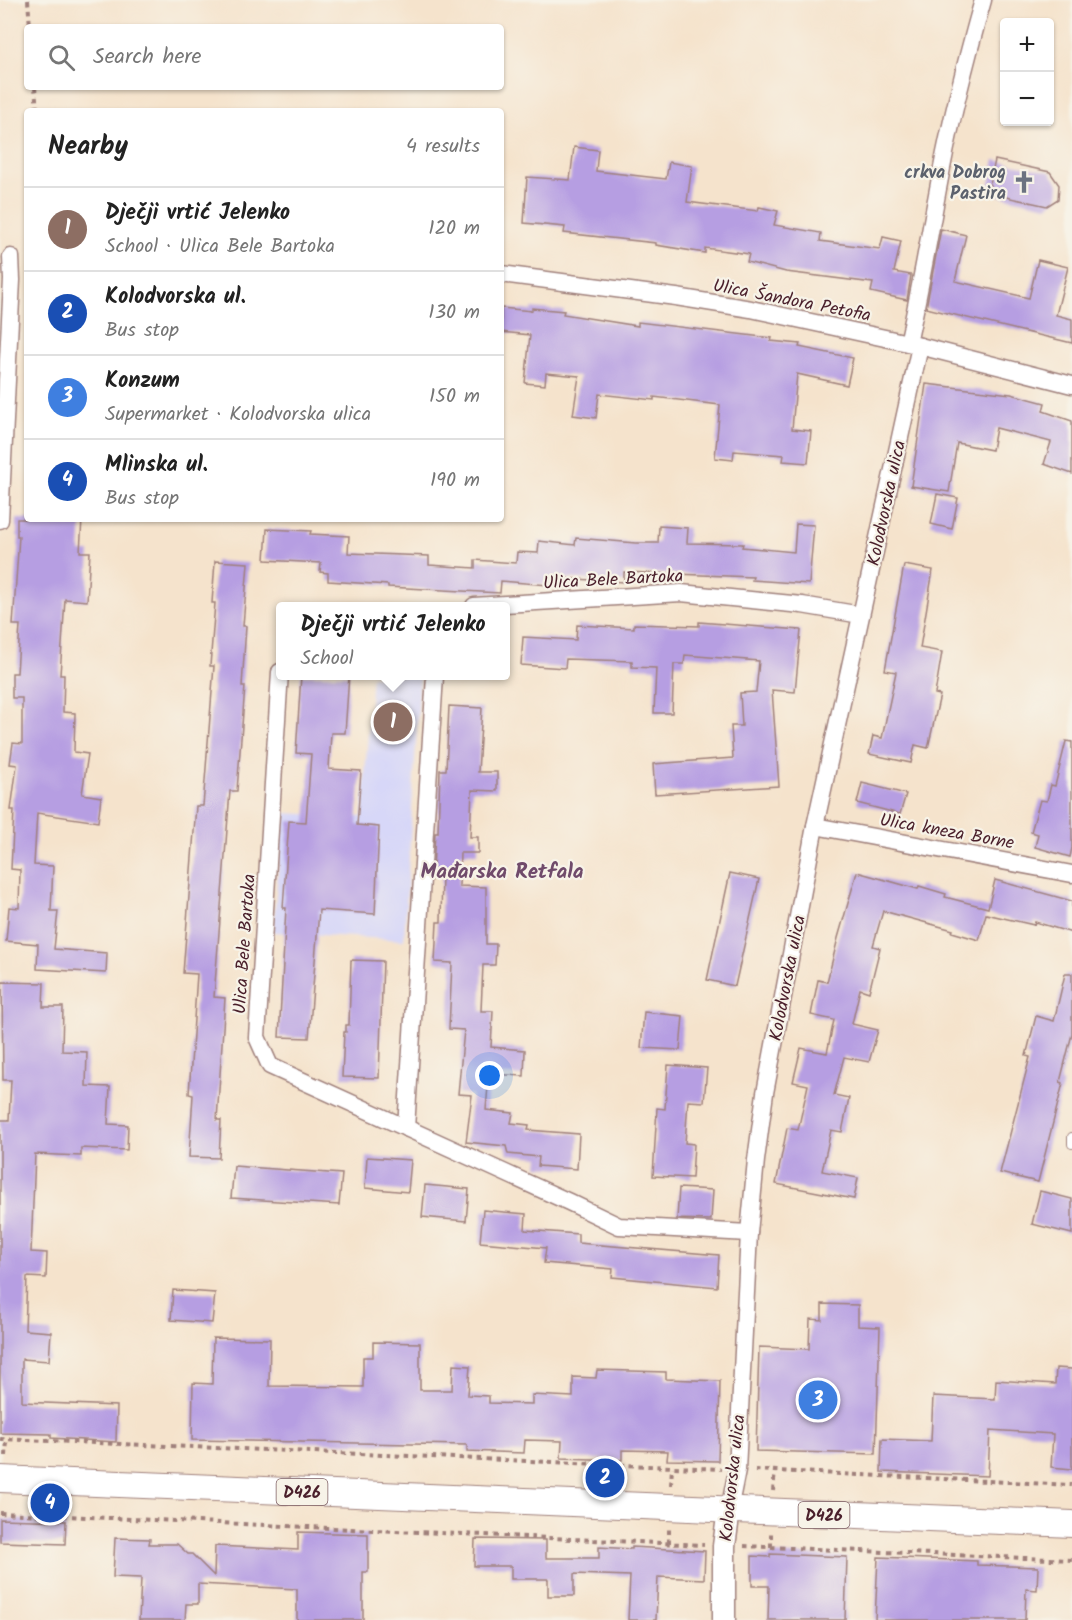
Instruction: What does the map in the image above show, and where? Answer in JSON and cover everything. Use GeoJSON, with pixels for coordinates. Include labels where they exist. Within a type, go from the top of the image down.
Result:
{"type":"FeatureCollection","features":[{"type":"Feature","properties":{"kind":"main road","name":"D426"},"geometry":{"type":"LineString","coordinates":[[0,1479],[1072,1524]]}},
{"type":"Feature","properties":{"kind":"street","name":"Kolodvorska ulica"},"geometry":{"type":"LineString","coordinates":[[724,1620],[724,1546],[736,1470],[749,1233],[765,1093],[815,826],[861,615],[914,345],[920,293],[941,173],[983,0]]}},
{"type":"Feature","properties":{"kind":"street"},"geometry":{"type":"LineString","coordinates":[[0,520],[13,257]]}},
{"type":"Feature","properties":{"kind":"street","name":"Ulica Šandora Petofia"},"geometry":{"type":"LineString","coordinates":[[504,274],[751,309],[914,345],[1072,385]]}},
{"type":"Feature","properties":{"kind":"street","name":"Ulica Bele Bartoka"},"geometry":{"type":"LineString","coordinates":[[510,604],[681,593],[802,605],[861,615]]}},
{"type":"Feature","properties":{"kind":"street","name":"Ulica Bele Bartoka"},"geometry":{"type":"LineString","coordinates":[[279,680],[257,1037],[270,1066],[619,1226],[749,1233]]}},
{"type":"Feature","properties":{"kind":"street"},"geometry":{"type":"LineString","coordinates":[[406,1128],[435,680]]}},
{"type":"Feature","properties":{"kind":"street","name":"Ulica kneza Borne"},"geometry":{"type":"LineString","coordinates":[[815,826],[1072,874]]}},
{"type":"Feature","properties":{"kind":"lane"},"geometry":{"type":"LineString","coordinates":[[1072,1137],[1072,1144]]}},
{"type":"Feature","properties":{"kind":"path"},"geometry":{"type":"LineString","coordinates":[[28,0],[30,24]]}},
{"type":"Feature","properties":{"kind":"path"},"geometry":{"type":"LineString","coordinates":[[35,90],[37,108]]}},
{"type":"Feature","properties":{"kind":"path"},"geometry":{"type":"LineString","coordinates":[[0,1439],[1072,1485]]}},
{"type":"Feature","properties":{"kind":"path"},"geometry":{"type":"LineString","coordinates":[[0,1513],[1072,1560]]}},
{"type":"Feature","properties":{"kind":"shaded area"},"geometry":{"type":"Polygon","coordinates":[[[372,680],[420,680],[404,940],[273,932],[283,813],[362,817],[372,680]]]}},
{"type":"Feature","properties":{"kind":"building"},"geometry":{"type":"Polygon","coordinates":[[[574,147],[598,150],[596,171],[666,179],[669,162],[692,166],[687,202],[758,211],[759,207],[778,211],[774,225],[821,233],[820,241],[880,249],[883,237],[901,241],[894,272],[911,275],[907,300],[871,292],[873,283],[786,272],[747,262],[749,254],[705,248],[705,253],[656,245],[656,243],[564,233],[565,227],[524,223],[527,177],[570,180],[574,147]]]}},
{"type":"Feature","properties":{"kind":"building","name":"crkva Dobrog Pastira"},"geometry":{"type":"Polygon","coordinates":[[[995,160],[1050,172],[1059,185],[1058,199],[1047,206],[988,193],[995,160]]]}},
{"type":"Feature","properties":{"kind":"building"},"geometry":{"type":"Polygon","coordinates":[[[941,229],[966,235],[955,281],[1029,298],[1038,260],[1068,267],[1056,315],[1072,319],[1072,343],[926,308],[941,229]]]}},
{"type":"Feature","properties":{"kind":"building"},"geometry":{"type":"Polygon","coordinates":[[[504,308],[564,311],[563,314],[638,326],[638,322],[772,338],[771,341],[800,344],[799,347],[853,358],[847,385],[797,374],[792,429],[811,431],[808,463],[783,461],[784,455],[734,451],[733,460],[715,458],[720,405],[654,397],[654,400],[599,394],[596,418],[573,415],[579,376],[546,373],[545,385],[525,383],[530,335],[504,332],[504,308]]]}},
{"type":"Feature","properties":{"kind":"building"},"geometry":{"type":"Polygon","coordinates":[[[926,384],[1011,394],[1045,403],[1043,411],[1072,421],[1072,474],[1044,464],[1051,442],[996,428],[992,450],[957,443],[949,492],[911,486],[926,384]]]}},
{"type":"Feature","properties":{"kind":"building"},"geometry":{"type":"Polygon","coordinates":[[[937,494],[958,498],[952,529],[931,524],[937,494]]]}},
{"type":"Feature","properties":{"kind":"building"},"geometry":{"type":"Polygon","coordinates":[[[17,519],[24,519],[24,522],[82,522],[80,552],[90,552],[87,601],[65,599],[60,675],[64,675],[63,712],[75,713],[74,752],[88,754],[82,794],[101,797],[98,822],[37,813],[34,865],[53,866],[51,911],[58,911],[54,949],[107,953],[106,973],[37,969],[38,944],[6,941],[9,907],[19,908],[20,870],[11,869],[14,810],[11,810],[17,765],[10,764],[13,743],[22,744],[22,698],[12,698],[12,673],[17,673],[20,625],[13,625],[19,536],[17,536],[17,519]]]}},
{"type":"Feature","properties":{"kind":"building"},"geometry":{"type":"Polygon","coordinates":[[[796,524],[814,525],[809,584],[752,580],[753,577],[624,572],[624,582],[560,578],[560,586],[501,581],[500,593],[388,587],[388,585],[328,581],[328,573],[320,572],[321,563],[265,560],[267,529],[349,536],[348,553],[429,556],[429,565],[475,568],[475,560],[516,563],[517,552],[538,553],[539,541],[575,545],[576,538],[658,543],[659,526],[688,528],[687,543],[743,544],[742,547],[794,552],[796,524]]]}},
{"type":"Feature","properties":{"kind":"building"},"geometry":{"type":"Polygon","coordinates":[[[215,561],[248,563],[243,626],[246,626],[242,686],[245,686],[237,791],[230,791],[214,997],[225,998],[217,1120],[221,1120],[219,1158],[189,1157],[193,1095],[189,1094],[197,974],[183,973],[196,806],[203,806],[214,666],[210,666],[215,603],[212,603],[215,561]]]}},
{"type":"Feature","properties":{"kind":"building"},"geometry":{"type":"Polygon","coordinates":[[[904,565],[933,570],[920,648],[942,652],[935,694],[940,695],[928,748],[915,745],[911,763],[869,754],[873,736],[882,738],[896,672],[885,670],[904,565]]]}},
{"type":"Feature","properties":{"kind":"building"},"geometry":{"type":"Polygon","coordinates":[[[699,622],[801,630],[795,692],[772,690],[779,786],[655,794],[653,764],[733,758],[731,726],[742,726],[740,693],[756,692],[759,661],[685,655],[684,664],[674,664],[672,713],[654,713],[656,668],[632,667],[632,661],[566,659],[565,668],[521,665],[523,637],[576,640],[577,625],[634,628],[634,624],[699,626],[699,622]]]}},
{"type":"Feature","properties":{"kind":"building"},"geometry":{"type":"Polygon","coordinates":[[[301,680],[349,680],[345,733],[331,733],[329,769],[361,771],[357,825],[379,827],[375,914],[319,910],[309,1038],[279,1037],[286,908],[283,908],[289,821],[306,822],[311,754],[296,753],[301,680]]]}},
{"type":"Feature","properties":{"kind":"building"},"geometry":{"type":"Polygon","coordinates":[[[449,706],[482,708],[478,772],[497,772],[497,791],[472,790],[470,837],[478,837],[478,853],[460,853],[459,886],[486,887],[486,944],[496,944],[495,965],[483,965],[481,1011],[493,1011],[491,1047],[525,1050],[524,1076],[489,1074],[486,1110],[513,1113],[511,1123],[529,1125],[528,1130],[579,1134],[577,1169],[538,1166],[539,1157],[508,1154],[506,1146],[466,1142],[472,1095],[458,1094],[464,1030],[449,1029],[452,963],[435,962],[437,922],[441,922],[442,871],[433,870],[435,833],[438,833],[440,770],[446,770],[449,706]]]}},
{"type":"Feature","properties":{"kind":"building"},"geometry":{"type":"Polygon","coordinates":[[[1066,741],[1072,742],[1072,848],[1070,857],[1035,847],[1038,834],[1031,832],[1040,800],[1047,801],[1051,785],[1055,786],[1066,741]]]}},
{"type":"Feature","properties":{"kind":"building"},"geometry":{"type":"Polygon","coordinates":[[[862,783],[906,794],[900,814],[857,803],[862,783]]]}},
{"type":"Feature","properties":{"kind":"building"},"geometry":{"type":"Polygon","coordinates":[[[857,872],[918,889],[919,886],[946,894],[945,897],[988,908],[995,880],[1072,901],[1072,933],[1035,922],[1034,925],[986,914],[979,940],[952,932],[953,930],[883,911],[873,946],[880,948],[869,992],[860,989],[852,1024],[878,1030],[869,1062],[844,1057],[834,1095],[849,1098],[842,1132],[831,1130],[822,1171],[858,1178],[854,1199],[776,1184],[787,1128],[798,1130],[808,1085],[793,1082],[801,1048],[827,1053],[834,1020],[811,1015],[818,980],[827,982],[857,872]]]}},
{"type":"Feature","properties":{"kind":"building"},"geometry":{"type":"Polygon","coordinates":[[[730,873],[759,879],[735,986],[707,980],[730,873]]]}},
{"type":"Feature","properties":{"kind":"building"},"geometry":{"type":"Polygon","coordinates":[[[351,960],[383,961],[379,1078],[342,1077],[344,1032],[346,1032],[346,1025],[349,1025],[351,960]]]}},
{"type":"Feature","properties":{"kind":"building"},"geometry":{"type":"Polygon","coordinates":[[[1065,974],[1072,974],[1072,1034],[1060,1082],[1063,1083],[1038,1182],[1000,1173],[1030,1057],[1026,1056],[1036,1016],[1054,1021],[1065,974]]]}},
{"type":"Feature","properties":{"kind":"building"},"geometry":{"type":"Polygon","coordinates":[[[2,982],[44,983],[43,1007],[63,1007],[62,1051],[87,1052],[86,1086],[110,1087],[108,1124],[128,1125],[127,1150],[81,1148],[81,1156],[35,1154],[31,1252],[47,1253],[46,1278],[27,1277],[25,1330],[51,1332],[49,1361],[22,1359],[22,1402],[117,1406],[116,1442],[51,1438],[51,1434],[0,1433],[0,1120],[9,1120],[11,1080],[3,1080],[2,982]]]}},
{"type":"Feature","properties":{"kind":"building"},"geometry":{"type":"Polygon","coordinates":[[[644,1012],[683,1016],[680,1050],[641,1048],[644,1012]]]}},
{"type":"Feature","properties":{"kind":"building"},"geometry":{"type":"Polygon","coordinates":[[[668,1065],[707,1068],[704,1102],[688,1101],[685,1143],[694,1144],[692,1178],[653,1176],[657,1108],[665,1109],[668,1065]]]}},
{"type":"Feature","properties":{"kind":"building"},"geometry":{"type":"Polygon","coordinates":[[[367,1157],[411,1160],[408,1192],[365,1188],[367,1157]]]}},
{"type":"Feature","properties":{"kind":"building"},"geometry":{"type":"Polygon","coordinates":[[[234,1166],[342,1174],[339,1205],[231,1198],[234,1166]]]}},
{"type":"Feature","properties":{"kind":"building"},"geometry":{"type":"Polygon","coordinates":[[[425,1185],[469,1189],[466,1221],[422,1217],[425,1185]]]}},
{"type":"Feature","properties":{"kind":"building"},"geometry":{"type":"Polygon","coordinates":[[[679,1188],[713,1190],[711,1220],[677,1219],[679,1188]]]}},
{"type":"Feature","properties":{"kind":"building"},"geometry":{"type":"Polygon","coordinates":[[[1040,1191],[1072,1199],[1072,1234],[1032,1224],[1040,1191]]]}},
{"type":"Feature","properties":{"kind":"building"},"geometry":{"type":"Polygon","coordinates":[[[483,1210],[526,1214],[525,1230],[578,1234],[578,1243],[719,1255],[717,1287],[612,1277],[613,1269],[544,1263],[546,1248],[480,1242],[483,1210]]]}},
{"type":"Feature","properties":{"kind":"building"},"geometry":{"type":"Polygon","coordinates":[[[173,1290],[215,1293],[212,1323],[171,1320],[173,1290]]]}},
{"type":"Feature","properties":{"kind":"building"},"geometry":{"type":"Polygon","coordinates":[[[822,1304],[858,1305],[858,1326],[880,1327],[876,1454],[756,1451],[759,1347],[809,1349],[810,1319],[822,1320],[822,1304]]]}},
{"type":"Feature","properties":{"kind":"building"},"geometry":{"type":"Polygon","coordinates":[[[213,1338],[270,1339],[269,1386],[363,1387],[363,1357],[373,1357],[373,1342],[420,1343],[420,1390],[452,1390],[453,1365],[470,1366],[468,1395],[489,1396],[489,1403],[532,1404],[532,1395],[573,1397],[573,1377],[596,1378],[597,1370],[666,1372],[666,1379],[720,1381],[718,1461],[667,1460],[668,1451],[622,1450],[622,1460],[561,1458],[562,1441],[525,1440],[524,1453],[467,1451],[467,1445],[192,1440],[193,1383],[212,1384],[213,1338]]]}},
{"type":"Feature","properties":{"kind":"building"},"geometry":{"type":"Polygon","coordinates":[[[1056,1368],[1072,1369],[1072,1469],[1051,1467],[1053,1434],[990,1430],[988,1476],[881,1472],[882,1439],[931,1441],[933,1396],[995,1399],[996,1380],[1055,1384],[1056,1368]]]}},
{"type":"Feature","properties":{"kind":"building"},"geometry":{"type":"Polygon","coordinates":[[[0,1519],[66,1521],[65,1544],[0,1542],[0,1519]]]}},
{"type":"Feature","properties":{"kind":"building"},"geometry":{"type":"Polygon","coordinates":[[[298,1532],[368,1534],[368,1572],[363,1572],[363,1620],[297,1620],[297,1589],[198,1584],[198,1604],[186,1604],[185,1620],[139,1620],[141,1578],[113,1577],[115,1538],[150,1539],[149,1544],[177,1544],[188,1554],[192,1554],[214,1576],[215,1546],[298,1550],[298,1532]]]}},
{"type":"Feature","properties":{"kind":"building"},"geometry":{"type":"Polygon","coordinates":[[[475,1539],[546,1540],[546,1558],[599,1558],[599,1547],[705,1551],[704,1579],[658,1577],[656,1620],[628,1620],[630,1576],[574,1574],[574,1596],[548,1596],[548,1579],[511,1579],[511,1566],[474,1566],[475,1539]]]}},
{"type":"Feature","properties":{"kind":"building"},"geometry":{"type":"Polygon","coordinates":[[[770,1554],[847,1557],[845,1620],[768,1620],[769,1586],[752,1586],[752,1556],[770,1557],[770,1554]]]}},
{"type":"Feature","properties":{"kind":"building"},"geometry":{"type":"Polygon","coordinates":[[[878,1557],[977,1561],[977,1565],[1038,1567],[1037,1590],[1026,1589],[1025,1620],[875,1620],[878,1557]]]}},
{"type":"Feature","properties":{"kind":"place","name":"crkva Dobrog Pastira"},"geometry":{"type":"Point","coordinates":[1024,182]}},
{"type":"Feature","properties":{"kind":"place","name":"Dječji vrtić Jelenko"},"geometry":{"type":"Point","coordinates":[393,722]}},
{"type":"Feature","properties":{"kind":"place","name":"Konzum"},"geometry":{"type":"Point","coordinates":[818,1400]}},
{"type":"Feature","properties":{"kind":"place","name":"Kolodvorska ul."},"geometry":{"type":"Point","coordinates":[605,1478]}},
{"type":"Feature","properties":{"kind":"place","name":"Mlinska ul."},"geometry":{"type":"Point","coordinates":[50,1503]}},
{"type":"Feature","properties":{"kind":"district","name":"Mađarska Retfala"},"geometry":{"type":"Point","coordinates":[502,871]}}]}
